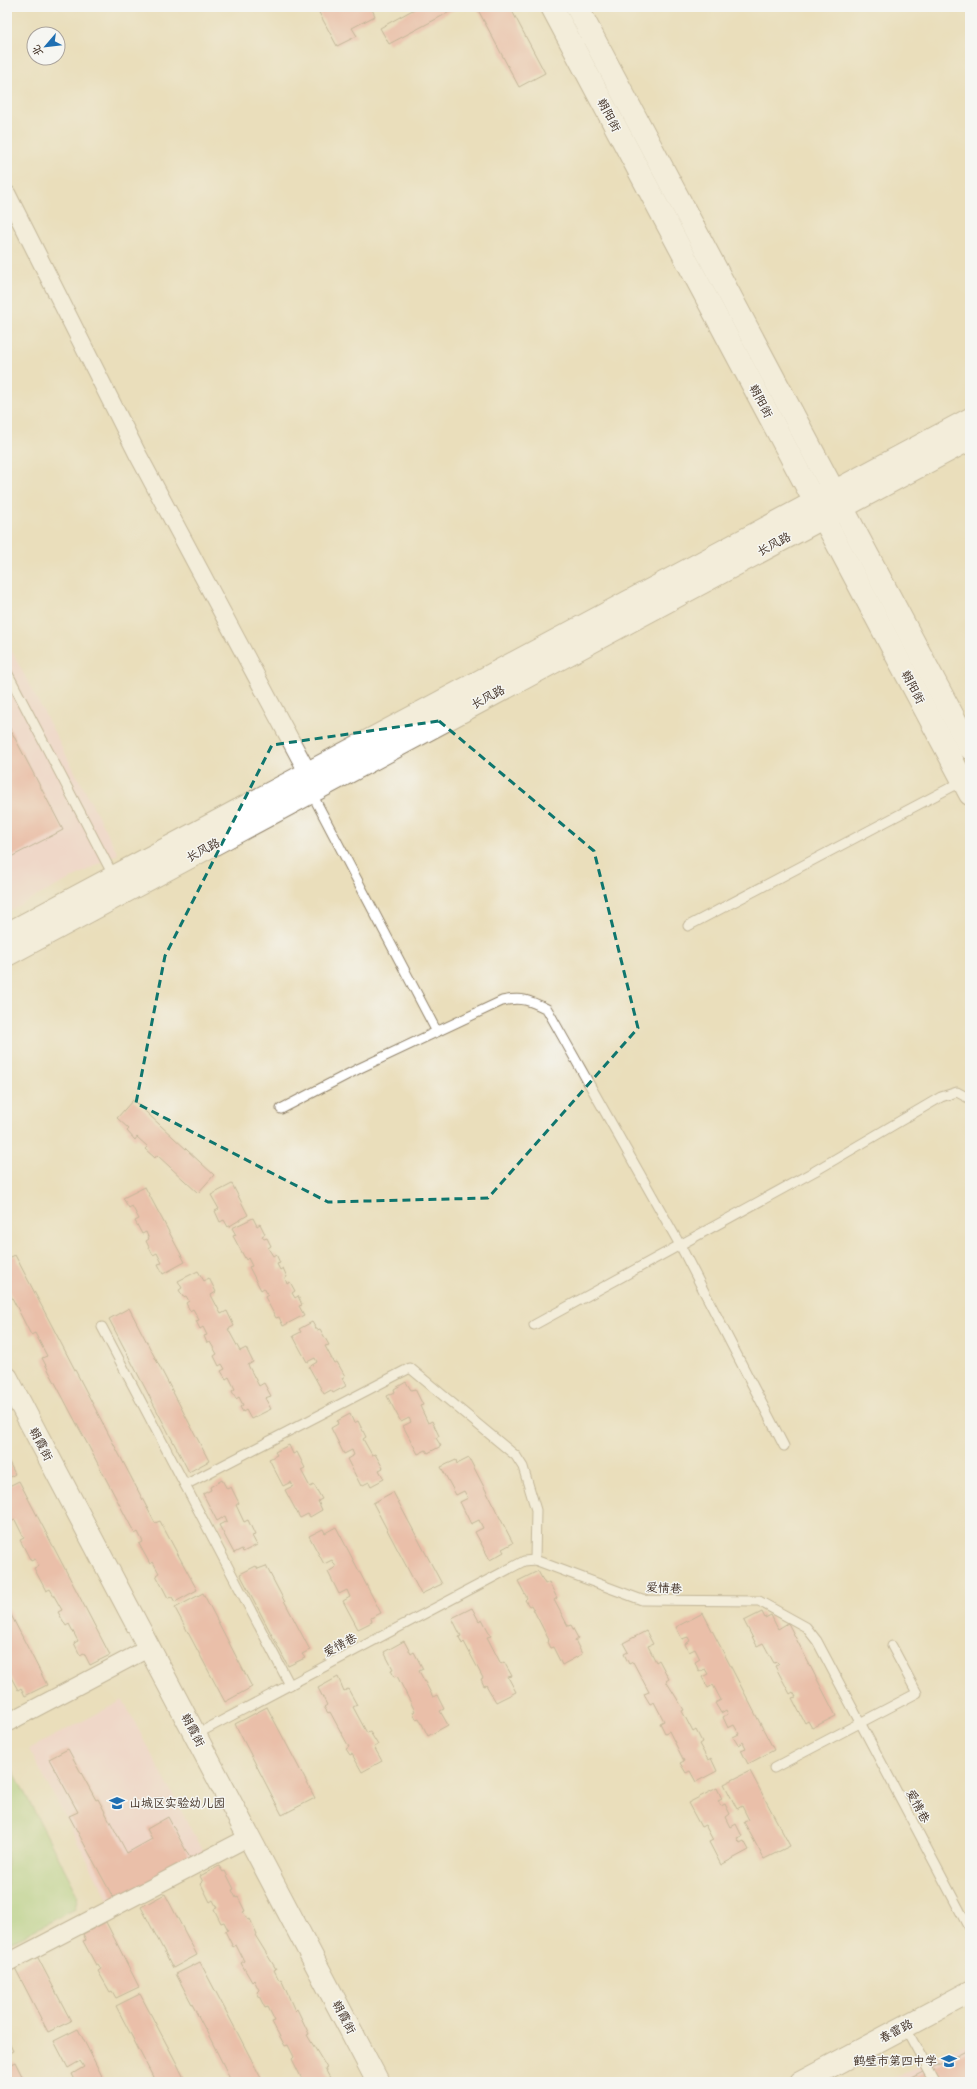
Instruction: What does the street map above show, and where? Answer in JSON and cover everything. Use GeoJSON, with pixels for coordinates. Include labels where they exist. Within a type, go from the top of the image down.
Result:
{"type":"FeatureCollection","features":[{"type":"Feature","properties":{"kind":"main road","name":"朝阳街"},"geometry":{"type":"LineString","coordinates":[[552,7],[966,788]]}},
{"type":"Feature","properties":{"kind":"main road","name":"朝阳街"},"geometry":{"type":"LineString","coordinates":[[577,7],[970,748]]}},
{"type":"Feature","properties":{"kind":"main road","name":"长风路"},"geometry":{"type":"LineString","coordinates":[[7,955],[310,782],[819,510],[970,419]]}},
{"type":"Feature","properties":{"kind":"main road","name":"长风路"},"geometry":{"type":"LineString","coordinates":[[838,499],[970,439]]}},
{"type":"Feature","properties":{"kind":"main road","name":"长风路"},"geometry":{"type":"LineString","coordinates":[[7,934],[114,877],[310,782]]}},
{"type":"Feature","properties":{"kind":"main road","name":"朝霞街"},"geometry":{"type":"LineString","coordinates":[[7,1378],[378,2082]]}},
{"type":"Feature","properties":{"kind":"main road","name":"春雷路"},"geometry":{"type":"LineString","coordinates":[[801,2082],[970,1992]]}},
{"type":"Feature","properties":{"kind":"street"},"geometry":{"type":"LineString","coordinates":[[7,194],[137,453],[310,782]]}},
{"type":"Feature","properties":{"kind":"street"},"geometry":{"type":"LineString","coordinates":[[7,1723],[149,1648]]}},
{"type":"Feature","properties":{"kind":"street"},"geometry":{"type":"LineString","coordinates":[[7,1964],[249,1836]]}},
{"type":"Feature","properties":{"kind":"lane"},"geometry":{"type":"LineString","coordinates":[[7,672],[114,877]]}},
{"type":"Feature","properties":{"kind":"lane"},"geometry":{"type":"LineString","coordinates":[[310,782],[437,1032]]}},
{"type":"Feature","properties":{"kind":"lane"},"geometry":{"type":"LineString","coordinates":[[688,926],[966,788]]}},
{"type":"Feature","properties":{"kind":"lane"},"geometry":{"type":"LineString","coordinates":[[281,1109],[360,1068],[502,1001],[516,998],[529,1000],[547,1009],[680,1245],[784,1446]]}},
{"type":"Feature","properties":{"kind":"lane"},"geometry":{"type":"LineString","coordinates":[[534,1325],[815,1171],[941,1097],[957,1092],[970,1099]]}},
{"type":"Feature","properties":{"kind":"lane"},"geometry":{"type":"LineString","coordinates":[[102,1327],[290,1685]]}},
{"type":"Feature","properties":{"kind":"lane"},"geometry":{"type":"LineString","coordinates":[[185,1485],[410,1368],[516,1456],[523,1467],[536,1510],[535,1560]]}},
{"type":"Feature","properties":{"kind":"lane","name":"爱情巷"},"geometry":{"type":"LineString","coordinates":[[195,1735],[524,1561],[535,1560],[642,1600],[759,1601],[806,1627],[817,1641],[970,1930]]}},
{"type":"Feature","properties":{"kind":"lane"},"geometry":{"type":"LineString","coordinates":[[774,1768],[917,1693],[892,1646]]}},
{"type":"Feature","properties":{"kind":"lane"},"geometry":{"type":"LineString","coordinates":[[905,2027],[934,2082]]}},
{"type":"Feature","properties":{"kind":"highlighted area"},"geometry":{"type":"Polygon","coordinates":[[[439,721],[594,851],[638,1028],[488,1198],[328,1202],[136,1103],[165,956],[272,745],[439,721]]]}},
{"type":"Feature","properties":{"kind":"shaded area"},"geometry":{"type":"Polygon","coordinates":[[[7,642],[118,854],[7,912],[7,642]]]}},
{"type":"Feature","properties":{"kind":"shaded area","name":"山城区实验幼儿园"},"geometry":{"type":"Polygon","coordinates":[[[123,1700],[205,1856],[111,1905],[29,1749],[123,1700]]]}},
{"type":"Feature","properties":{"kind":"shaded area","name":"鹤壁市第四中学"},"geometry":{"type":"Polygon","coordinates":[[[970,2040],[970,2082],[887,2082],[970,2040]]]}},
{"type":"Feature","properties":{"kind":"green space"},"geometry":{"type":"Polygon","coordinates":[[[7,1759],[78,1895],[75,1909],[7,1944],[7,1759]]]}},
{"type":"Feature","properties":{"kind":"building"},"geometry":{"type":"Polygon","coordinates":[[[316,7],[371,7],[375,16],[352,28],[357,36],[337,46],[316,7]]]}},
{"type":"Feature","properties":{"kind":"building"},"geometry":{"type":"Polygon","coordinates":[[[418,7],[459,7],[389,44],[380,28],[418,7]]]}},
{"type":"Feature","properties":{"kind":"building"},"geometry":{"type":"Polygon","coordinates":[[[510,7],[545,73],[519,87],[477,8],[510,7]]]}},
{"type":"Feature","properties":{"kind":"building"},"geometry":{"type":"Polygon","coordinates":[[[7,723],[63,830],[7,859],[7,723]]]}},
{"type":"Feature","properties":{"kind":"building"},"geometry":{"type":"Polygon","coordinates":[[[133,1100],[214,1175],[198,1193],[157,1155],[155,1158],[145,1149],[148,1147],[137,1137],[135,1140],[127,1131],[129,1129],[117,1118],[133,1100]]]}},
{"type":"Feature","properties":{"kind":"building"},"geometry":{"type":"Polygon","coordinates":[[[232,1184],[248,1215],[228,1227],[224,1220],[220,1222],[215,1211],[219,1209],[211,1195],[232,1184]]]}},
{"type":"Feature","properties":{"kind":"building"},"geometry":{"type":"Polygon","coordinates":[[[145,1187],[185,1262],[163,1274],[158,1264],[162,1263],[157,1253],[153,1255],[146,1241],[149,1239],[146,1232],[142,1234],[135,1221],[139,1219],[132,1206],[129,1208],[123,1198],[145,1187]]]}},
{"type":"Feature","properties":{"kind":"building"},"geometry":{"type":"Polygon","coordinates":[[[253,1218],[257,1226],[260,1224],[265,1234],[262,1236],[264,1239],[267,1238],[271,1246],[268,1248],[273,1256],[276,1254],[280,1263],[277,1264],[280,1270],[283,1268],[287,1277],[285,1278],[287,1284],[290,1282],[295,1291],[292,1293],[295,1298],[298,1296],[302,1305],[299,1306],[304,1315],[283,1326],[279,1317],[276,1318],[265,1297],[268,1295],[264,1288],[261,1290],[249,1267],[252,1266],[248,1258],[246,1260],[233,1236],[236,1235],[232,1228],[253,1218]]]}},
{"type":"Feature","properties":{"kind":"building"},"geometry":{"type":"Polygon","coordinates":[[[15,1255],[155,1523],[160,1521],[197,1590],[175,1602],[172,1597],[168,1598],[156,1575],[159,1573],[153,1562],[150,1564],[139,1544],[143,1542],[138,1532],[135,1534],[42,1358],[47,1356],[35,1333],[31,1335],[7,1288],[7,1259],[15,1255]]]}},
{"type":"Feature","properties":{"kind":"building"},"geometry":{"type":"Polygon","coordinates":[[[198,1271],[204,1281],[209,1278],[216,1292],[211,1295],[221,1314],[227,1311],[234,1326],[228,1329],[240,1351],[246,1348],[253,1362],[248,1365],[259,1386],[264,1383],[271,1396],[265,1398],[271,1409],[251,1419],[246,1410],[243,1412],[240,1407],[243,1405],[239,1397],[236,1399],[232,1391],[235,1389],[229,1377],[226,1379],[221,1371],[225,1369],[222,1364],[219,1366],[214,1356],[217,1354],[210,1342],[207,1343],[204,1336],[207,1335],[203,1327],[200,1329],[196,1321],[199,1320],[193,1309],[190,1311],[186,1303],[189,1301],[186,1296],[183,1297],[179,1290],[182,1288],[178,1281],[198,1271]]]}},
{"type":"Feature","properties":{"kind":"building"},"geometry":{"type":"Polygon","coordinates":[[[129,1308],[209,1461],[189,1472],[109,1319],[129,1308]]]}},
{"type":"Feature","properties":{"kind":"building"},"geometry":{"type":"Polygon","coordinates":[[[312,1322],[317,1330],[320,1329],[329,1345],[325,1346],[334,1363],[337,1362],[345,1376],[342,1378],[346,1386],[333,1393],[331,1390],[324,1394],[309,1367],[317,1362],[315,1358],[307,1362],[293,1336],[301,1332],[299,1329],[312,1322]]]}},
{"type":"Feature","properties":{"kind":"building"},"geometry":{"type":"Polygon","coordinates":[[[406,1382],[411,1390],[415,1389],[423,1405],[420,1406],[428,1423],[432,1421],[439,1436],[436,1438],[441,1446],[428,1453],[426,1450],[418,1454],[403,1426],[411,1422],[409,1418],[401,1422],[387,1396],[395,1392],[394,1389],[406,1382]]]}},
{"type":"Feature","properties":{"kind":"building"},"geometry":{"type":"Polygon","coordinates":[[[350,1414],[354,1423],[358,1421],[366,1437],[363,1439],[372,1455],[375,1454],[383,1468],[379,1470],[384,1479],[371,1486],[369,1482],[361,1486],[347,1459],[354,1455],[352,1450],[344,1454],[331,1428],[338,1424],[337,1421],[350,1414]]]}},
{"type":"Feature","properties":{"kind":"building"},"geometry":{"type":"Polygon","coordinates":[[[289,1445],[293,1454],[297,1452],[305,1468],[301,1470],[310,1487],[314,1485],[322,1499],[318,1501],[322,1510],[310,1517],[308,1514],[300,1518],[285,1490],[293,1486],[291,1482],[283,1486],[269,1459],[277,1455],[275,1452],[289,1445]]]}},
{"type":"Feature","properties":{"kind":"building"},"geometry":{"type":"Polygon","coordinates":[[[7,1458],[15,1474],[7,1479],[7,1458]]]}},
{"type":"Feature","properties":{"kind":"building"},"geometry":{"type":"Polygon","coordinates":[[[469,1458],[513,1543],[502,1549],[504,1552],[490,1560],[475,1532],[483,1528],[479,1520],[471,1524],[460,1502],[468,1498],[464,1491],[456,1495],[441,1467],[456,1460],[457,1464],[469,1458]]]}},
{"type":"Feature","properties":{"kind":"building"},"geometry":{"type":"Polygon","coordinates":[[[222,1480],[227,1489],[231,1487],[239,1503],[236,1505],[244,1522],[248,1520],[255,1535],[252,1536],[257,1545],[243,1552],[242,1549],[234,1553],[219,1525],[227,1521],[225,1516],[217,1521],[203,1494],[211,1490],[210,1487],[222,1480]]]}},
{"type":"Feature","properties":{"kind":"building"},"geometry":{"type":"Polygon","coordinates":[[[19,1481],[110,1655],[90,1665],[84,1653],[80,1655],[74,1643],[78,1641],[69,1624],[66,1626],[58,1612],[62,1610],[50,1589],[46,1591],[34,1568],[39,1566],[35,1559],[31,1561],[20,1540],[24,1538],[15,1520],[10,1522],[7,1516],[9,1513],[7,1509],[7,1487],[19,1481]]]}},
{"type":"Feature","properties":{"kind":"building"},"geometry":{"type":"Polygon","coordinates":[[[393,1492],[442,1584],[421,1594],[373,1503],[393,1492]]]}},
{"type":"Feature","properties":{"kind":"building"},"geometry":{"type":"Polygon","coordinates":[[[336,1527],[381,1613],[371,1618],[372,1622],[358,1629],[343,1601],[350,1597],[347,1590],[339,1594],[328,1572],[336,1567],[332,1560],[324,1564],[309,1536],[323,1529],[325,1533],[336,1527]]]}},
{"type":"Feature","properties":{"kind":"building"},"geometry":{"type":"Polygon","coordinates":[[[256,1566],[258,1569],[266,1566],[310,1650],[302,1654],[305,1658],[288,1666],[240,1574],[256,1566]]]}},
{"type":"Feature","properties":{"kind":"building"},"geometry":{"type":"Polygon","coordinates":[[[538,1571],[545,1584],[549,1582],[557,1598],[554,1600],[568,1626],[571,1625],[578,1638],[575,1640],[582,1654],[562,1665],[553,1647],[550,1648],[547,1642],[549,1640],[531,1605],[529,1606],[525,1600],[527,1598],[518,1581],[538,1571]]]}},
{"type":"Feature","properties":{"kind":"building"},"geometry":{"type":"Polygon","coordinates":[[[203,1593],[252,1687],[225,1702],[175,1608],[203,1593]]]}},
{"type":"Feature","properties":{"kind":"building"},"geometry":{"type":"Polygon","coordinates":[[[7,1607],[47,1685],[25,1696],[21,1688],[18,1690],[7,1670],[7,1607]]]}},
{"type":"Feature","properties":{"kind":"building"},"geometry":{"type":"Polygon","coordinates":[[[472,1608],[479,1621],[482,1619],[491,1636],[487,1637],[501,1664],[504,1662],[512,1676],[508,1677],[516,1692],[496,1702],[486,1685],[484,1686],[481,1679],[483,1678],[464,1642],[462,1644],[459,1637],[461,1636],[452,1618],[472,1608]]]}},
{"type":"Feature","properties":{"kind":"building"},"geometry":{"type":"Polygon","coordinates":[[[762,1612],[765,1618],[771,1615],[778,1629],[788,1623],[836,1716],[812,1728],[808,1721],[805,1723],[792,1698],[796,1697],[793,1692],[790,1694],[775,1666],[779,1664],[777,1662],[774,1663],[763,1643],[757,1646],[744,1621],[762,1612]]]}},
{"type":"Feature","properties":{"kind":"building"},"geometry":{"type":"Polygon","coordinates":[[[703,1613],[774,1750],[748,1764],[741,1750],[746,1748],[743,1742],[738,1745],[733,1737],[739,1734],[734,1725],[728,1728],[723,1717],[728,1714],[726,1710],[721,1713],[715,1703],[721,1700],[713,1685],[708,1688],[702,1677],[708,1674],[705,1669],[699,1672],[695,1662],[700,1659],[695,1649],[689,1652],[685,1644],[690,1641],[688,1637],[682,1639],[676,1627],[703,1613]]]}},
{"type":"Feature","properties":{"kind":"building"},"geometry":{"type":"Polygon","coordinates":[[[646,1631],[653,1644],[648,1646],[656,1662],[659,1660],[669,1679],[666,1681],[684,1710],[682,1711],[693,1732],[696,1730],[702,1742],[699,1744],[708,1760],[711,1758],[717,1771],[696,1782],[690,1771],[686,1773],[680,1763],[684,1761],[669,1731],[665,1733],[660,1723],[664,1721],[654,1702],[650,1704],[644,1694],[649,1692],[633,1662],[629,1664],[624,1654],[628,1652],[623,1643],[646,1631]]]}},
{"type":"Feature","properties":{"kind":"building"},"geometry":{"type":"Polygon","coordinates":[[[404,1641],[411,1654],[414,1652],[423,1669],[419,1671],[433,1697],[437,1695],[444,1709],[440,1711],[448,1725],[428,1736],[419,1718],[416,1719],[413,1712],[415,1711],[397,1676],[394,1677],[391,1670],[393,1669],[384,1652],[404,1641]]]}},
{"type":"Feature","properties":{"kind":"building"},"geometry":{"type":"Polygon","coordinates":[[[338,1677],[344,1691],[348,1689],[357,1705],[353,1707],[367,1733],[370,1732],[378,1745],[374,1747],[382,1761],[362,1772],[352,1754],[350,1755],[346,1749],[349,1747],[330,1712],[328,1713],[324,1707],[327,1705],[318,1688],[338,1677]]]}},
{"type":"Feature","properties":{"kind":"building"},"geometry":{"type":"Polygon","coordinates":[[[267,1707],[315,1798],[282,1815],[235,1724],[267,1707]]]}},
{"type":"Feature","properties":{"kind":"building"},"geometry":{"type":"Polygon","coordinates":[[[68,1749],[96,1800],[98,1799],[127,1853],[152,1839],[147,1829],[168,1817],[191,1860],[115,1901],[69,1816],[78,1812],[49,1759],[68,1749]]]}},
{"type":"Feature","properties":{"kind":"building"},"geometry":{"type":"Polygon","coordinates":[[[750,1771],[790,1846],[764,1859],[744,1822],[749,1820],[742,1806],[737,1809],[724,1784],[750,1771]]]}},
{"type":"Feature","properties":{"kind":"building"},"geometry":{"type":"Polygon","coordinates":[[[717,1788],[722,1799],[718,1801],[721,1806],[725,1804],[730,1814],[726,1817],[731,1827],[736,1824],[742,1836],[737,1838],[740,1843],[744,1841],[749,1850],[721,1865],[709,1842],[713,1840],[705,1825],[701,1827],[688,1803],[717,1788]]]}},
{"type":"Feature","properties":{"kind":"building"},"geometry":{"type":"Polygon","coordinates":[[[219,1866],[223,1872],[225,1871],[234,1889],[232,1890],[236,1898],[238,1897],[245,1911],[243,1912],[248,1920],[250,1919],[257,1934],[255,1935],[276,1969],[274,1970],[279,1980],[281,1979],[295,2011],[297,2009],[309,2034],[307,2035],[327,2068],[325,2069],[330,2078],[322,2082],[307,2082],[306,2079],[303,2081],[292,2059],[294,2057],[288,2045],[285,2046],[272,2022],[275,2021],[268,2007],[265,2008],[257,1992],[259,1990],[254,1980],[252,1982],[241,1963],[244,1961],[236,1945],[233,1947],[225,1931],[228,1930],[224,1922],[221,1923],[214,1909],[217,1908],[213,1900],[210,1902],[201,1884],[203,1882],[200,1876],[219,1866]]]}},
{"type":"Feature","properties":{"kind":"building"},"geometry":{"type":"Polygon","coordinates":[[[165,1894],[197,1955],[173,1968],[141,1907],[165,1894]]]}},
{"type":"Feature","properties":{"kind":"building"},"geometry":{"type":"Polygon","coordinates":[[[106,1922],[139,1987],[116,1998],[112,1991],[110,1992],[98,1971],[101,1969],[98,1964],[96,1965],[83,1941],[86,1940],[83,1934],[106,1922]]]}},
{"type":"Feature","properties":{"kind":"building"},"geometry":{"type":"Polygon","coordinates":[[[37,1956],[71,2021],[48,2032],[15,1968],[37,1956]]]}},
{"type":"Feature","properties":{"kind":"building"},"geometry":{"type":"Polygon","coordinates":[[[200,1962],[263,2082],[232,2082],[176,1974],[200,1962]]]}},
{"type":"Feature","properties":{"kind":"building"},"geometry":{"type":"Polygon","coordinates":[[[140,1994],[186,2082],[155,2082],[116,2006],[140,1994]]]}},
{"type":"Feature","properties":{"kind":"building"},"geometry":{"type":"Polygon","coordinates":[[[78,2029],[105,2082],[76,2082],[72,2074],[84,2067],[80,2061],[68,2068],[54,2041],[78,2029]]]}},
{"type":"Feature","properties":{"kind":"building"},"geometry":{"type":"Polygon","coordinates":[[[7,2039],[13,2051],[7,2054],[7,2039]]]}},
{"type":"Feature","properties":{"kind":"building","name":"鹤壁市第四中学"},"geometry":{"type":"Polygon","coordinates":[[[970,2049],[970,2079],[965,2082],[904,2082],[970,2049]]]}},
{"type":"Feature","properties":{"kind":"building"},"geometry":{"type":"Polygon","coordinates":[[[15,2062],[25,2082],[7,2082],[7,2066],[15,2062]]]}},
{"type":"Feature","properties":{"kind":"place","name":"山城区实验幼儿园"},"geometry":{"type":"Point","coordinates":[117,1803]}},
{"type":"Feature","properties":{"kind":"place","name":"鹤壁市第四中学"},"geometry":{"type":"Point","coordinates":[949,2061]}}]}
